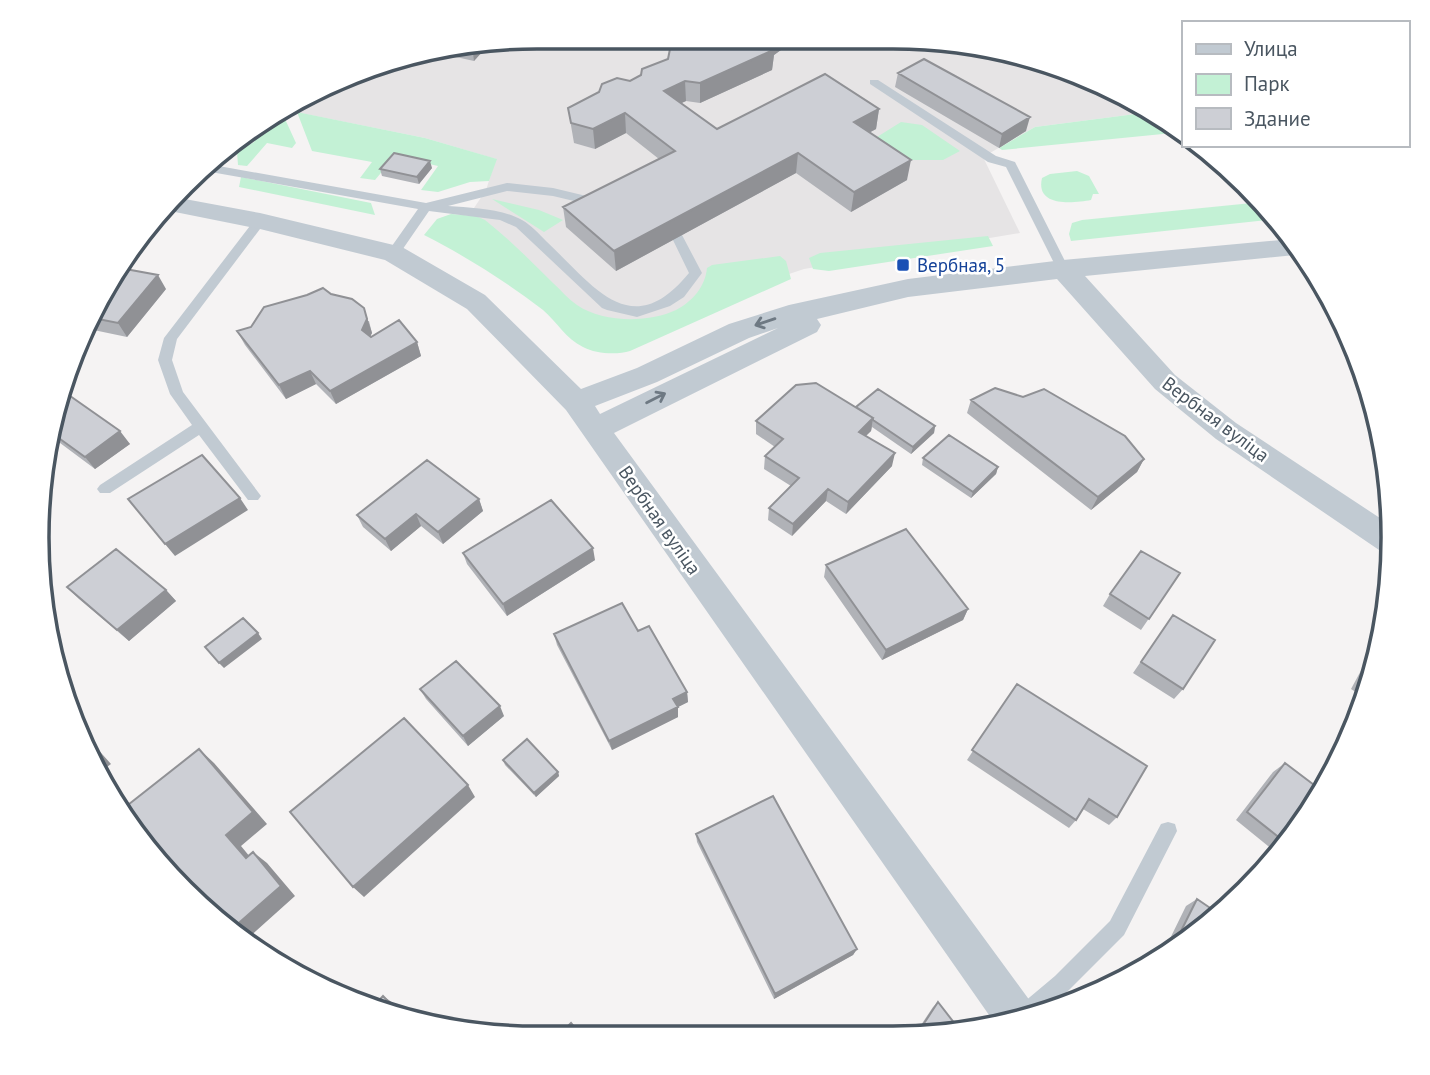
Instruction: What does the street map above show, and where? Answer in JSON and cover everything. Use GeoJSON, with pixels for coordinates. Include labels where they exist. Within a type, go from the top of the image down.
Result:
{"type":"FeatureCollection","features":[{"type":"Feature","properties":{"kind":"street","name":"Вербная вуліца"},"geometry":{"type":"LineString","coordinates":[[179,206],[260,221],[393,253],[476,302],[586,416],[1012,1011]]}},
{"type":"Feature","properties":{"kind":"street"},"geometry":{"type":"LineString","coordinates":[[586,416],[662,394],[802,328],[831,307],[908,288],[1063,269],[1286,248]]}},
{"type":"Feature","properties":{"kind":"street","name":"Вербная вуліца"},"geometry":{"type":"LineString","coordinates":[[1063,269],[1165,382],[1226,431],[1381,535]]}},
{"type":"Feature","properties":{"kind":"lane"},"geometry":{"type":"LineString","coordinates":[[874,82],[992,159],[1011,165],[1063,269]]}},
{"type":"Feature","properties":{"kind":"lane"},"geometry":{"type":"LineString","coordinates":[[216,169],[426,207],[503,216],[520,224],[607,305],[637,312],[665,303],[679,294],[696,273],[678,238]]}},
{"type":"Feature","properties":{"kind":"lane"},"geometry":{"type":"LineString","coordinates":[[393,253],[426,207],[506,187],[553,192],[608,205]]}},
{"type":"Feature","properties":{"kind":"lane"},"geometry":{"type":"LineString","coordinates":[[253,496],[177,394],[165,360],[171,338],[260,221]]}},
{"type":"Feature","properties":{"kind":"lane"},"geometry":{"type":"LineString","coordinates":[[106,489],[201,426]]}},
{"type":"Feature","properties":{"kind":"lane"},"geometry":{"type":"LineString","coordinates":[[1037,1004],[1117,928],[1168,831]]}},
{"type":"Feature","properties":{"kind":"shaded area"},"geometry":{"type":"Polygon","coordinates":[[[538,49],[892,49],[956,53],[1019,66],[1079,86],[1137,114],[1035,127],[983,157],[1020,233],[804,269],[723,296],[656,326],[565,318],[452,241],[486,190],[496,159],[425,138],[297,112],[380,75],[442,58],[474,53],[538,49]]]}},
{"type":"Feature","properties":{"kind":"green space"},"geometry":{"type":"Polygon","coordinates":[[[297,112],[425,138],[497,159],[489,181],[470,182],[438,192],[421,190],[438,166],[395,156],[375,180],[360,178],[372,162],[312,151],[297,112]]]}},
{"type":"Feature","properties":{"kind":"green space"},"geometry":{"type":"Polygon","coordinates":[[[1137,114],[1167,134],[1002,150],[999,148],[1035,127],[1137,114]]]}},
{"type":"Feature","properties":{"kind":"green space"},"geometry":{"type":"Polygon","coordinates":[[[285,119],[296,143],[292,148],[267,143],[247,166],[238,165],[237,152],[285,119]]]}},
{"type":"Feature","properties":{"kind":"green space"},"geometry":{"type":"Polygon","coordinates":[[[901,122],[922,125],[960,151],[943,160],[910,160],[877,137],[901,122]]]}},
{"type":"Feature","properties":{"kind":"green space"},"geometry":{"type":"Polygon","coordinates":[[[1077,171],[1089,176],[1099,194],[1093,194],[1091,200],[1075,202],[1058,201],[1044,195],[1041,188],[1042,178],[1050,174],[1077,171]]]}},
{"type":"Feature","properties":{"kind":"green space"},"geometry":{"type":"Polygon","coordinates":[[[241,177],[371,203],[375,215],[239,187],[241,177]]]}},
{"type":"Feature","properties":{"kind":"green space"},"geometry":{"type":"Polygon","coordinates":[[[492,199],[539,210],[563,220],[544,232],[492,199]]]}},
{"type":"Feature","properties":{"kind":"green space"},"geometry":{"type":"Polygon","coordinates":[[[1249,203],[1264,220],[1071,241],[1069,234],[1072,223],[1249,203]]]}},
{"type":"Feature","properties":{"kind":"green space"},"geometry":{"type":"Polygon","coordinates":[[[451,214],[476,216],[485,220],[574,303],[588,311],[613,318],[640,319],[676,310],[697,293],[707,268],[712,265],[780,256],[786,261],[791,279],[630,351],[600,352],[577,344],[543,310],[514,289],[424,235],[437,219],[451,214]]]}},
{"type":"Feature","properties":{"kind":"green space"},"geometry":{"type":"Polygon","coordinates":[[[988,236],[993,246],[829,271],[813,269],[809,258],[820,253],[988,236]]]}},
{"type":"Feature","properties":{"kind":"building"},"geometry":{"type":"Polygon","coordinates":[[[670,49],[773,49],[700,83],[685,81],[664,91],[717,129],[825,74],[879,109],[854,122],[911,160],[854,192],[798,153],[614,251],[563,207],[675,151],[625,113],[593,129],[571,123],[568,108],[599,92],[602,84],[617,78],[630,81],[641,75],[642,69],[668,59],[670,49]]]}},
{"type":"Feature","properties":{"kind":"building"},"geometry":{"type":"Polygon","coordinates":[[[924,59],[1030,117],[1002,134],[898,73],[924,59]]]}},
{"type":"Feature","properties":{"kind":"building"},"geometry":{"type":"Polygon","coordinates":[[[394,153],[430,161],[417,177],[380,169],[394,153]]]}},
{"type":"Feature","properties":{"kind":"building"},"geometry":{"type":"Polygon","coordinates":[[[129,270],[158,275],[118,323],[100,319],[129,270]]]}},
{"type":"Feature","properties":{"kind":"building"},"geometry":{"type":"Polygon","coordinates":[[[323,288],[331,294],[352,299],[364,308],[367,319],[362,330],[371,337],[399,320],[417,342],[330,391],[310,371],[279,385],[237,331],[251,327],[264,307],[323,288]]]}},
{"type":"Feature","properties":{"kind":"building"},"geometry":{"type":"Polygon","coordinates":[[[816,383],[873,418],[859,432],[895,453],[848,502],[828,489],[793,524],[769,508],[799,478],[765,456],[783,439],[756,421],[796,385],[816,383]]]}},
{"type":"Feature","properties":{"kind":"building"},"geometry":{"type":"Polygon","coordinates":[[[995,388],[1023,397],[1044,389],[1125,436],[1144,459],[1098,497],[971,400],[995,388]]]}},
{"type":"Feature","properties":{"kind":"building"},"geometry":{"type":"Polygon","coordinates":[[[878,389],[935,426],[913,447],[856,407],[878,389]]]}},
{"type":"Feature","properties":{"kind":"building"},"geometry":{"type":"Polygon","coordinates":[[[70,396],[120,431],[85,457],[59,438],[70,396]]]}},
{"type":"Feature","properties":{"kind":"building"},"geometry":{"type":"Polygon","coordinates":[[[949,435],[998,467],[973,492],[923,458],[949,435]]]}},
{"type":"Feature","properties":{"kind":"building"},"geometry":{"type":"Polygon","coordinates":[[[202,455],[240,498],[165,544],[128,499],[202,455]]]}},
{"type":"Feature","properties":{"kind":"building"},"geometry":{"type":"Polygon","coordinates":[[[427,460],[479,499],[438,532],[416,514],[385,539],[357,515],[427,460]]]}},
{"type":"Feature","properties":{"kind":"building"},"geometry":{"type":"Polygon","coordinates":[[[551,500],[593,548],[503,604],[463,553],[551,500]]]}},
{"type":"Feature","properties":{"kind":"building"},"geometry":{"type":"Polygon","coordinates":[[[906,529],[968,609],[886,650],[826,565],[906,529]]]}},
{"type":"Feature","properties":{"kind":"building"},"geometry":{"type":"Polygon","coordinates":[[[116,549],[166,590],[117,630],[67,587],[116,549]]]}},
{"type":"Feature","properties":{"kind":"building"},"geometry":{"type":"Polygon","coordinates":[[[1141,551],[1180,573],[1149,619],[1110,594],[1141,551]]]}},
{"type":"Feature","properties":{"kind":"building"},"geometry":{"type":"Polygon","coordinates":[[[622,603],[638,631],[649,626],[687,692],[673,699],[678,707],[609,741],[554,634],[622,603]]]}},
{"type":"Feature","properties":{"kind":"building"},"geometry":{"type":"Polygon","coordinates":[[[1173,615],[1215,640],[1183,689],[1141,662],[1173,615]]]}},
{"type":"Feature","properties":{"kind":"building"},"geometry":{"type":"Polygon","coordinates":[[[243,618],[258,633],[219,663],[205,647],[243,618]]]}},
{"type":"Feature","properties":{"kind":"building"},"geometry":{"type":"Polygon","coordinates":[[[456,661],[500,706],[463,736],[420,689],[456,661]]]}},
{"type":"Feature","properties":{"kind":"building"},"geometry":{"type":"Polygon","coordinates":[[[1017,684],[1147,766],[1117,817],[1089,799],[1076,820],[972,750],[1017,684]]]}},
{"type":"Feature","properties":{"kind":"building"},"geometry":{"type":"Polygon","coordinates":[[[404,718],[468,785],[353,887],[290,812],[404,718]]]}},
{"type":"Feature","properties":{"kind":"building"},"geometry":{"type":"Polygon","coordinates":[[[527,739],[558,772],[534,793],[503,760],[527,739]]]}},
{"type":"Feature","properties":{"kind":"building"},"geometry":{"type":"Polygon","coordinates":[[[199,749],[253,812],[226,835],[246,858],[253,852],[281,886],[238,924],[215,905],[170,860],[128,805],[199,749]]]}},
{"type":"Feature","properties":{"kind":"building"},"geometry":{"type":"Polygon","coordinates":[[[1285,763],[1314,785],[1278,837],[1247,812],[1285,763]]]}},
{"type":"Feature","properties":{"kind":"building"},"geometry":{"type":"Polygon","coordinates":[[[773,796],[857,949],[775,994],[696,834],[773,796]]]}},
{"type":"Feature","properties":{"kind":"building"},"geometry":{"type":"Polygon","coordinates":[[[1197,899],[1211,908],[1190,925],[1181,932],[1197,899]]]}},
{"type":"Feature","properties":{"kind":"building"},"geometry":{"type":"Polygon","coordinates":[[[938,1002],[954,1022],[924,1025],[938,1002]]]}},
{"type":"Feature","properties":{"kind":"place","name":"Вербная, 5"},"geometry":{"type":"Point","coordinates":[903,265]}}]}
